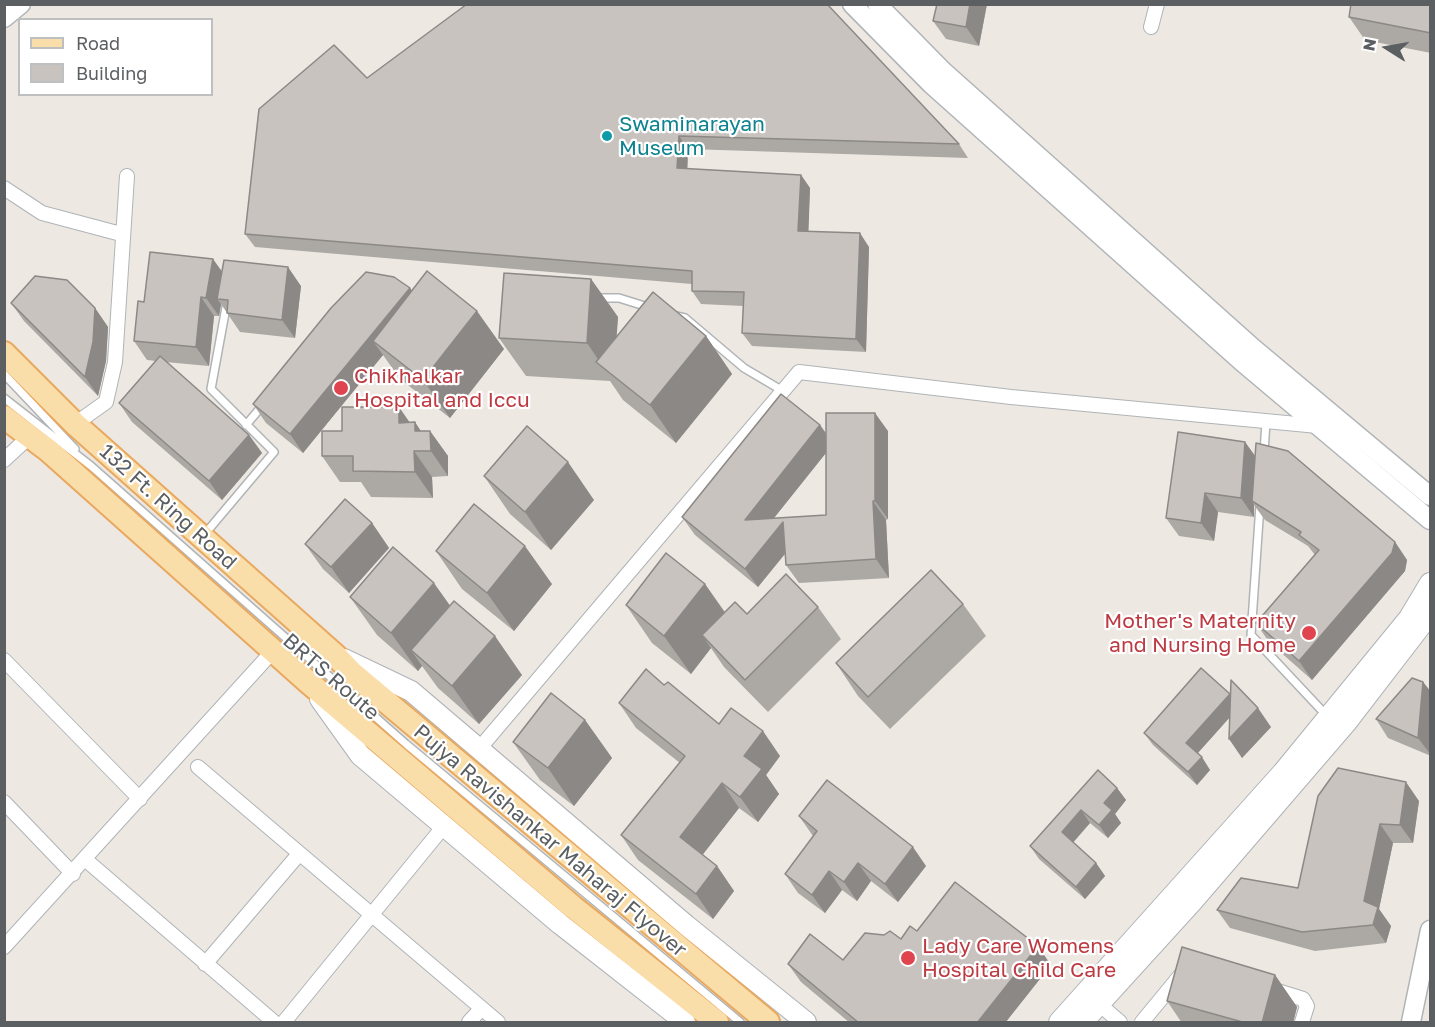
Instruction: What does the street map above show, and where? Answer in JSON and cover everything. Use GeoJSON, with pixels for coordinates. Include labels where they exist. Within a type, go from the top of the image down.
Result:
{"type":"FeatureCollection","features":[{"type":"Feature","properties":{"kind":"main road","name":"132 Ft. Ring Road"},"geometry":{"type":"LineString","coordinates":[[4,354],[75,424],[336,656]]}},
{"type":"Feature","properties":{"kind":"main road","name":"132 Ft. Ring Road"},"geometry":{"type":"LineString","coordinates":[[4,417],[30,436],[307,681]]}},
{"type":"Feature","properties":{"kind":"main road"},"geometry":{"type":"LineString","coordinates":[[1059,1023],[1283,772],[1409,618],[1431,583]]}},
{"type":"Feature","properties":{"kind":"main road"},"geometry":{"type":"LineString","coordinates":[[1083,1023],[1193,901],[1347,722],[1431,614]]}},
{"type":"Feature","properties":{"kind":"main road"},"geometry":{"type":"LineString","coordinates":[[336,656],[411,692],[686,925],[806,1023]]}},
{"type":"Feature","properties":{"kind":"main road","name":"Pujya Ravishankar Maharaj Flyover"},"geometry":{"type":"LineString","coordinates":[[336,656],[352,673],[768,1023]]}},
{"type":"Feature","properties":{"kind":"main road"},"geometry":{"type":"LineString","coordinates":[[307,681],[360,755],[560,924],[685,1023]]}},
{"type":"Feature","properties":{"kind":"main road","name":"Pujya Ravishankar Maharaj Flyover"},"geometry":{"type":"LineString","coordinates":[[307,681],[330,698],[573,907],[717,1023]]}},
{"type":"Feature","properties":{"kind":"street"},"geometry":{"type":"LineString","coordinates":[[4,18],[21,4]]}},
{"type":"Feature","properties":{"kind":"street"},"geometry":{"type":"LineString","coordinates":[[852,4],[931,84],[1233,353],[1431,520]]}},
{"type":"Feature","properties":{"kind":"street"},"geometry":{"type":"LineString","coordinates":[[877,4],[943,71],[1253,348],[1431,496]]}},
{"type":"Feature","properties":{"kind":"street"},"geometry":{"type":"LineString","coordinates":[[1151,27],[1156,4]]}},
{"type":"Feature","properties":{"kind":"street"},"geometry":{"type":"LineString","coordinates":[[75,424],[106,402],[115,362],[121,234],[127,176]]}},
{"type":"Feature","properties":{"kind":"street"},"geometry":{"type":"LineString","coordinates":[[4,188],[42,213],[121,234]]}},
{"type":"Feature","properties":{"kind":"street"},"geometry":{"type":"LineString","coordinates":[[479,749],[799,372],[1011,398],[1318,426]]}},
{"type":"Feature","properties":{"kind":"street"},"geometry":{"type":"LineString","coordinates":[[4,460],[30,436]]}},
{"type":"Feature","properties":{"kind":"street"},"geometry":{"type":"LineString","coordinates":[[6,942],[86,860],[273,651]]}},
{"type":"Feature","properties":{"kind":"street"},"geometry":{"type":"LineString","coordinates":[[4,660],[140,799]]}},
{"type":"Feature","properties":{"kind":"street"},"geometry":{"type":"LineString","coordinates":[[198,767],[498,1023]]}},
{"type":"Feature","properties":{"kind":"street"},"geometry":{"type":"LineString","coordinates":[[4,802],[73,874]]}},
{"type":"Feature","properties":{"kind":"street"},"geometry":{"type":"LineString","coordinates":[[284,1023],[444,826]]}},
{"type":"Feature","properties":{"kind":"street"},"geometry":{"type":"LineString","coordinates":[[205,964],[299,854]]}},
{"type":"Feature","properties":{"kind":"street"},"geometry":{"type":"LineString","coordinates":[[86,860],[274,1023]]}},
{"type":"Feature","properties":{"kind":"street"},"geometry":{"type":"LineString","coordinates":[[1412,1023],[1431,930]]}},
{"type":"Feature","properties":{"kind":"street"},"geometry":{"type":"LineString","coordinates":[[1142,1023],[1174,981],[1189,967],[1195,967]]}},
{"type":"Feature","properties":{"kind":"street"},"geometry":{"type":"LineString","coordinates":[[1258,985],[1303,999],[1307,1006],[1302,1023]]}},
{"type":"Feature","properties":{"kind":"street"},"geometry":{"type":"LineString","coordinates":[[1099,1004],[1120,1023]]}},
{"type":"Feature","properties":{"kind":"street"},"geometry":{"type":"LineString","coordinates":[[469,1023],[481,1009]]}},
{"type":"Feature","properties":{"kind":"lane"},"geometry":{"type":"LineString","coordinates":[[202,537],[274,452],[211,389],[229,295]]}},
{"type":"Feature","properties":{"kind":"lane"},"geometry":{"type":"LineString","coordinates":[[587,298],[619,298],[685,318],[744,368],[783,391]]}},
{"type":"Feature","properties":{"kind":"lane","name":"BRTS Route"},"geometry":{"type":"LineString","coordinates":[[4,374],[91,466]]}},
{"type":"Feature","properties":{"kind":"lane","name":"BRTS Route"},"geometry":{"type":"LineString","coordinates":[[4,398],[91,466],[406,744],[740,1023]]}},
{"type":"Feature","properties":{"kind":"lane"},"geometry":{"type":"LineString","coordinates":[[246,425],[268,399]]}},
{"type":"Feature","properties":{"kind":"lane"},"geometry":{"type":"LineString","coordinates":[[1263,466],[1266,422]]}},
{"type":"Feature","properties":{"kind":"lane"},"geometry":{"type":"LineString","coordinates":[[1260,500],[1251,635],[1328,717]]}},
{"type":"Feature","properties":{"kind":"building","name":"Swaminarayan Museum"},"geometry":{"type":"Polygon","coordinates":[[[467,4],[827,4],[959,144],[679,136],[677,168],[801,175],[798,231],[860,233],[856,339],[742,333],[744,292],[692,291],[692,271],[245,234],[259,109],[334,45],[367,78],[467,4]]]}},
{"type":"Feature","properties":{"kind":"building"},"geometry":{"type":"Polygon","coordinates":[[[937,4],[970,4],[966,27],[933,21],[937,4]]]}},
{"type":"Feature","properties":{"kind":"building"},"geometry":{"type":"Polygon","coordinates":[[[1351,4],[1431,4],[1431,33],[1349,17],[1351,4]]]}},
{"type":"Feature","properties":{"kind":"building"},"geometry":{"type":"Polygon","coordinates":[[[150,252],[213,259],[206,298],[201,297],[196,347],[134,341],[138,301],[144,302],[150,252]]]}},
{"type":"Feature","properties":{"kind":"building"},"geometry":{"type":"Polygon","coordinates":[[[224,260],[288,267],[282,320],[227,313],[228,300],[217,299],[224,260]]]}},
{"type":"Feature","properties":{"kind":"building"},"geometry":{"type":"Polygon","coordinates":[[[427,271],[477,311],[423,380],[373,341],[427,271]]]}},
{"type":"Feature","properties":{"kind":"building"},"geometry":{"type":"Polygon","coordinates":[[[366,272],[394,277],[410,288],[290,434],[253,404],[331,308],[366,272]]]}},
{"type":"Feature","properties":{"kind":"building"},"geometry":{"type":"Polygon","coordinates":[[[504,273],[591,279],[587,343],[499,338],[504,273]]]}},
{"type":"Feature","properties":{"kind":"building"},"geometry":{"type":"Polygon","coordinates":[[[35,276],[67,280],[95,308],[93,342],[85,377],[11,303],[35,276]]]}},
{"type":"Feature","properties":{"kind":"building"},"geometry":{"type":"Polygon","coordinates":[[[653,292],[706,336],[650,405],[596,362],[653,292]]]}},
{"type":"Feature","properties":{"kind":"building"},"geometry":{"type":"Polygon","coordinates":[[[160,356],[249,435],[209,481],[119,403],[160,356]]]}},
{"type":"Feature","properties":{"kind":"building"},"geometry":{"type":"Polygon","coordinates":[[[781,394],[820,425],[745,520],[826,515],[826,413],[875,413],[875,501],[873,501],[876,559],[786,565],[783,522],[745,569],[682,517],[781,394]]]}},
{"type":"Feature","properties":{"kind":"building"},"geometry":{"type":"Polygon","coordinates":[[[342,407],[399,407],[399,423],[415,422],[415,431],[430,431],[431,451],[414,451],[415,472],[353,471],[353,456],[322,456],[322,431],[342,431],[342,407]]]}},
{"type":"Feature","properties":{"kind":"building"},"geometry":{"type":"Polygon","coordinates":[[[527,426],[568,462],[525,512],[484,476],[527,426]]]}},
{"type":"Feature","properties":{"kind":"building"},"geometry":{"type":"Polygon","coordinates":[[[1178,432],[1245,442],[1241,498],[1205,493],[1201,523],[1166,518],[1178,432]]]}},
{"type":"Feature","properties":{"kind":"building"},"geometry":{"type":"Polygon","coordinates":[[[1256,443],[1288,451],[1395,542],[1392,553],[1299,661],[1256,623],[1319,550],[1299,535],[1301,532],[1252,501],[1256,443]]]}},
{"type":"Feature","properties":{"kind":"building"},"geometry":{"type":"Polygon","coordinates":[[[345,499],[372,523],[331,567],[305,544],[345,499]]]}},
{"type":"Feature","properties":{"kind":"building"},"geometry":{"type":"Polygon","coordinates":[[[474,504],[525,546],[487,593],[436,551],[474,504]]]}},
{"type":"Feature","properties":{"kind":"building"},"geometry":{"type":"Polygon","coordinates":[[[393,547],[434,583],[391,633],[350,597],[393,547]]]}},
{"type":"Feature","properties":{"kind":"building"},"geometry":{"type":"Polygon","coordinates":[[[666,553],[705,584],[664,636],[626,605],[666,553]]]}},
{"type":"Feature","properties":{"kind":"building"},"geometry":{"type":"Polygon","coordinates":[[[931,570],[963,604],[868,697],[836,663],[931,570]]]}},
{"type":"Feature","properties":{"kind":"building"},"geometry":{"type":"Polygon","coordinates":[[[786,574],[818,607],[745,680],[702,635],[735,602],[747,614],[786,574]]]}},
{"type":"Feature","properties":{"kind":"building"},"geometry":{"type":"Polygon","coordinates":[[[454,601],[495,636],[452,686],[411,650],[454,601]]]}},
{"type":"Feature","properties":{"kind":"building"},"geometry":{"type":"Polygon","coordinates":[[[1201,668],[1230,694],[1186,743],[1202,757],[1188,772],[1144,733],[1201,668]]]}},
{"type":"Feature","properties":{"kind":"building"},"geometry":{"type":"Polygon","coordinates":[[[646,669],[664,685],[668,682],[719,724],[731,708],[763,731],[744,756],[762,769],[740,797],[722,783],[680,837],[717,866],[696,894],[621,835],[685,756],[619,703],[646,669]]]}},
{"type":"Feature","properties":{"kind":"building"},"geometry":{"type":"Polygon","coordinates":[[[1412,678],[1423,682],[1418,738],[1376,719],[1412,678]]]}},
{"type":"Feature","properties":{"kind":"building"},"geometry":{"type":"Polygon","coordinates":[[[1231,680],[1258,708],[1229,739],[1231,680]]]}},
{"type":"Feature","properties":{"kind":"building"},"geometry":{"type":"Polygon","coordinates":[[[551,693],[585,720],[548,768],[513,742],[551,693]]]}},
{"type":"Feature","properties":{"kind":"building"},"geometry":{"type":"Polygon","coordinates":[[[1338,768],[1406,782],[1400,825],[1380,824],[1364,901],[1378,907],[1373,925],[1302,932],[1217,910],[1241,878],[1298,888],[1318,796],[1338,768]]]}},
{"type":"Feature","properties":{"kind":"building"},"geometry":{"type":"Polygon","coordinates":[[[1098,770],[1117,788],[1104,803],[1112,810],[1099,825],[1081,810],[1062,832],[1096,863],[1076,887],[1030,846],[1098,770]]]}},
{"type":"Feature","properties":{"kind":"building"},"geometry":{"type":"Polygon","coordinates":[[[827,780],[913,847],[885,884],[858,863],[844,882],[829,871],[812,895],[785,874],[817,831],[799,816],[827,780]]]}},
{"type":"Feature","properties":{"kind":"building"},"geometry":{"type":"Polygon","coordinates":[[[955,882],[1038,946],[977,1023],[859,1023],[788,964],[810,934],[843,960],[865,933],[884,935],[890,931],[901,939],[910,926],[917,931],[955,882]]]}},
{"type":"Feature","properties":{"kind":"building"},"geometry":{"type":"Polygon","coordinates":[[[1182,947],[1275,975],[1262,1023],[1246,1023],[1167,1001],[1182,947]]]}},
{"type":"Feature","properties":{"kind":"place","name":"Swaminarayan Museum"},"geometry":{"type":"Point","coordinates":[607,136]}},
{"type":"Feature","properties":{"kind":"place","name":"Chikhalkar Hospital and Iccu"},"geometry":{"type":"Point","coordinates":[341,388]}},
{"type":"Feature","properties":{"kind":"place","name":"Mother's Maternity and Nursing Home"},"geometry":{"type":"Point","coordinates":[1309,633]}},
{"type":"Feature","properties":{"kind":"place","name":"Lady Care Womens Hospital Child Care"},"geometry":{"type":"Point","coordinates":[908,958]}}]}
